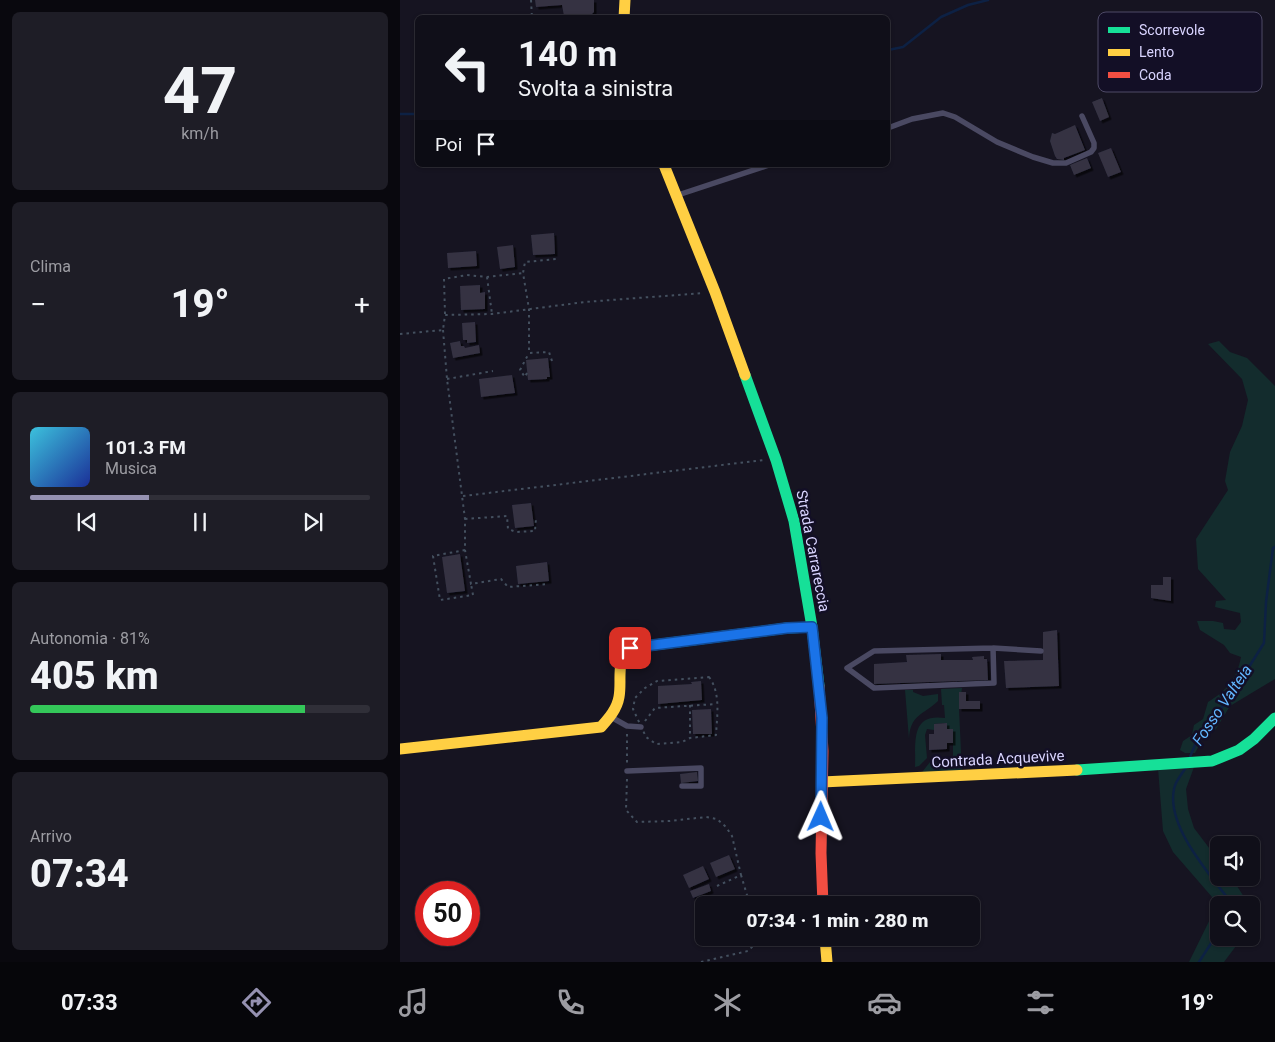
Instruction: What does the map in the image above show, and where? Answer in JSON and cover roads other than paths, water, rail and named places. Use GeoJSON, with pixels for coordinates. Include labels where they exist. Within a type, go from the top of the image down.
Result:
{"type":"FeatureCollection","features":[{"type":"Feature","properties":{"kind":"street"},"geometry":{"type":"LineString","coordinates":[[624,0],[624,15]]}},
{"type":"Feature","properties":{"kind":"street","name":"Strada Carrareccia"},"geometry":{"type":"LineString","coordinates":[[665,167],[715,292],[776,460],[794,521],[812,627],[822,718],[823,896]]}},
{"type":"Feature","properties":{"kind":"street"},"geometry":{"type":"LineString","coordinates":[[400,749],[601,727],[611,717],[617,707],[620,694],[621,660],[630,648],[787,628],[812,627]]}},
{"type":"Feature","properties":{"kind":"street","name":"Contrada Acquevive"},"geometry":{"type":"LineString","coordinates":[[822,782],[1015,774],[1212,761],[1237,752],[1275,718]]}},
{"type":"Feature","properties":{"kind":"street"},"geometry":{"type":"LineString","coordinates":[[826,946],[827,962]]}},
{"type":"Feature","properties":{"kind":"lane"},"geometry":{"type":"LineString","coordinates":[[890,127],[912,119],[943,113],[955,117],[997,142],[1033,157],[1053,163],[1066,163],[1091,152],[1094,148],[1094,143],[1082,116]]}},
{"type":"Feature","properties":{"kind":"lane"},"geometry":{"type":"LineString","coordinates":[[676,196],[763,167]]}},
{"type":"Feature","properties":{"kind":"lane"},"geometry":{"type":"LineString","coordinates":[[993,648],[994,683],[874,688],[847,668],[874,651],[993,648],[1041,651]]}},
{"type":"Feature","properties":{"kind":"lane"},"geometry":{"type":"LineString","coordinates":[[611,717],[627,726],[641,727]]}},
{"type":"Feature","properties":{"kind":"lane"},"geometry":{"type":"LineString","coordinates":[[627,770],[701,768],[701,786],[682,786]]}},
{"type":"Feature","properties":{"kind":"waterway"},"geometry":{"type":"LineString","coordinates":[[890,50],[903,47],[941,17],[968,5],[988,0]]}},
{"type":"Feature","properties":{"kind":"waterway"},"geometry":{"type":"LineString","coordinates":[[400,114],[415,114]]}},
{"type":"Feature","properties":{"kind":"waterway","name":"Fosso Valteia"},"geometry":{"type":"LineString","coordinates":[[1190,757],[1198,738],[1232,694],[1264,643],[1266,602],[1273,548],[1275,547]]}},
{"type":"Feature","properties":{"kind":"waterway","name":"Fosso Valteia"},"geometry":{"type":"LineString","coordinates":[[1185,769],[1174,789],[1173,804],[1177,819],[1183,835],[1192,850],[1226,896]]}},
{"type":"Feature","properties":{"kind":"waterway","name":"Fosso Valteia"},"geometry":{"type":"LineString","coordinates":[[1199,962],[1210,945]]}}]}
